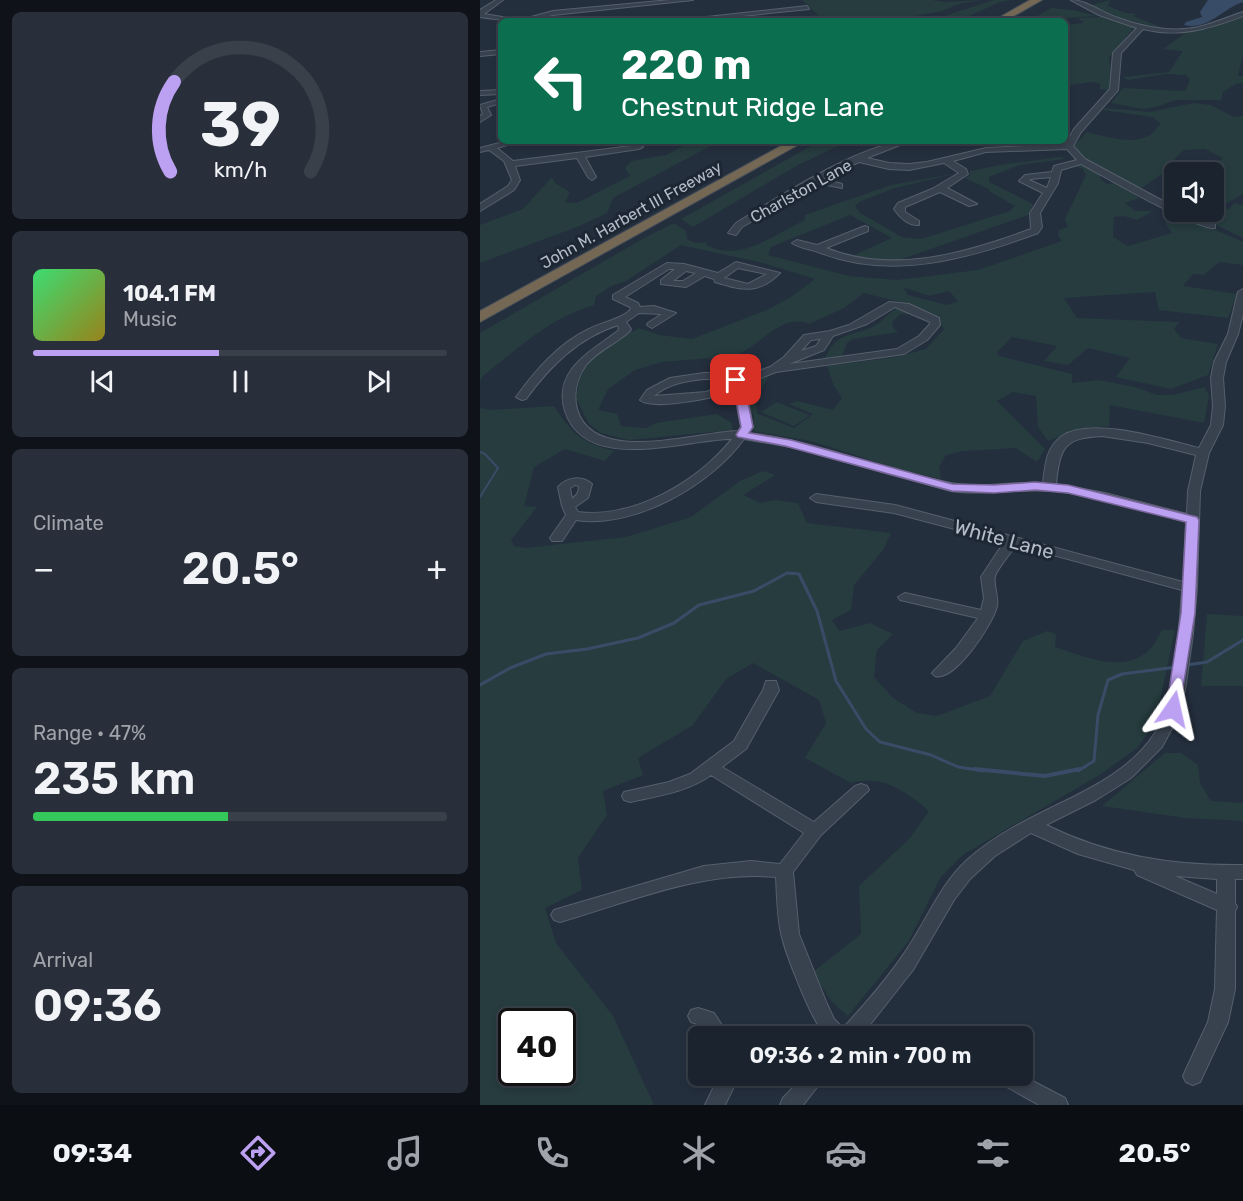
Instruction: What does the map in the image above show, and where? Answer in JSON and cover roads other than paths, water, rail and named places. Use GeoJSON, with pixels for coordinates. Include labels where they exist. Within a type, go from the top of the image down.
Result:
{"type":"FeatureCollection","features":[{"type":"Feature","properties":{"kind":"highway"},"geometry":{"type":"LineString","coordinates":[[1004,18],[1037,0]]}},
{"type":"Feature","properties":{"kind":"highway"},"geometry":{"type":"LineString","coordinates":[[1021,18],[1050,2]]}},
{"type":"Feature","properties":{"kind":"highway","name":"John M. Harbert III Freeway"},"geometry":{"type":"LineString","coordinates":[[480,302],[772,144]]}},
{"type":"Feature","properties":{"kind":"highway","name":"John M. Harbert III Freeway"},"geometry":{"type":"LineString","coordinates":[[480,317],[794,144]]}},
{"type":"Feature","properties":{"kind":"street"},"geometry":{"type":"LineString","coordinates":[[480,14],[501,0]]}},
{"type":"Feature","properties":{"kind":"street"},"geometry":{"type":"LineString","coordinates":[[533,18],[547,14],[690,0]]}},
{"type":"Feature","properties":{"kind":"street"},"geometry":{"type":"LineString","coordinates":[[1074,0],[1099,13],[1142,26],[1169,31],[1203,28],[1243,14]]}},
{"type":"Feature","properties":{"kind":"street"},"geometry":{"type":"LineString","coordinates":[[696,18],[773,8],[807,8]]}},
{"type":"Feature","properties":{"kind":"street"},"geometry":{"type":"LineString","coordinates":[[480,14],[502,18]]}},
{"type":"Feature","properties":{"kind":"street"},"geometry":{"type":"LineString","coordinates":[[1069,146],[1077,131],[1114,90],[1117,53],[1142,26]]}},
{"type":"Feature","properties":{"kind":"street"},"geometry":{"type":"LineString","coordinates":[[480,54],[498,52]]}},
{"type":"Feature","properties":{"kind":"street"},"geometry":{"type":"LineString","coordinates":[[480,93],[498,92]]}},
{"type":"Feature","properties":{"kind":"street"},"geometry":{"type":"LineString","coordinates":[[480,120],[487,115],[482,107],[498,102]]}},
{"type":"Feature","properties":{"kind":"street"},"geometry":{"type":"LineString","coordinates":[[480,150],[506,144]]}},
{"type":"Feature","properties":{"kind":"street","name":"Charlston Lane"},"geometry":{"type":"LineString","coordinates":[[733,232],[739,225],[816,180],[859,159],[898,144]]}},
{"type":"Feature","properties":{"kind":"street"},"geometry":{"type":"LineString","coordinates":[[859,159],[903,167],[927,165],[986,150],[1069,146]]}},
{"type":"Feature","properties":{"kind":"street"},"geometry":{"type":"LineString","coordinates":[[1069,146],[1082,161],[1164,205]]}},
{"type":"Feature","properties":{"kind":"street"},"geometry":{"type":"LineString","coordinates":[[510,164],[639,147]]}},
{"type":"Feature","properties":{"kind":"street"},"geometry":{"type":"LineString","coordinates":[[480,208],[514,185],[515,177],[510,164],[506,158],[491,148]]}},
{"type":"Feature","properties":{"kind":"street"},"geometry":{"type":"LineString","coordinates":[[579,154],[592,177]]}},
{"type":"Feature","properties":{"kind":"street"},"geometry":{"type":"LineString","coordinates":[[916,223],[902,214],[899,209],[900,205],[940,188],[964,174],[963,171],[945,160]]}},
{"type":"Feature","properties":{"kind":"street"},"geometry":{"type":"LineString","coordinates":[[797,243],[841,257],[890,264],[959,256],[1035,231],[1037,227],[1036,208],[1054,183],[1057,168],[1060,165],[1082,161]]}},
{"type":"Feature","properties":{"kind":"street"},"geometry":{"type":"LineString","coordinates":[[1049,192],[1023,181],[1028,177],[1055,174]]}},
{"type":"Feature","properties":{"kind":"street"},"geometry":{"type":"LineString","coordinates":[[816,180],[839,186]]}},
{"type":"Feature","properties":{"kind":"street"},"geometry":{"type":"LineString","coordinates":[[940,188],[972,204]]}},
{"type":"Feature","properties":{"kind":"street"},"geometry":{"type":"LineString","coordinates":[[1202,222],[1212,226]]}},
{"type":"Feature","properties":{"kind":"street"},"geometry":{"type":"LineString","coordinates":[[818,248],[865,229]]}},
{"type":"Feature","properties":{"kind":"street"},"geometry":{"type":"LineString","coordinates":[[684,267],[665,282],[681,286],[688,284],[704,272]]}},
{"type":"Feature","properties":{"kind":"street"},"geometry":{"type":"LineString","coordinates":[[636,310],[634,306],[617,297],[661,268],[684,267],[719,277]]}},
{"type":"Feature","properties":{"kind":"street"},"geometry":{"type":"LineString","coordinates":[[857,1026],[909,962],[947,894],[987,852],[1110,785],[1139,762],[1161,737],[1173,709],[1179,686],[1190,588],[1194,491],[1203,453],[1217,425],[1217,378],[1220,362],[1233,334],[1243,292]]}},
{"type":"Feature","properties":{"kind":"street"},"geometry":{"type":"LineString","coordinates":[[739,383],[728,376],[678,380],[652,389],[646,400],[706,395],[731,389],[739,383],[774,369],[788,359],[820,348],[829,335],[863,324],[893,304],[905,306],[935,320],[935,324],[923,338],[900,352],[774,369]]}},
{"type":"Feature","properties":{"kind":"street"},"geometry":{"type":"LineString","coordinates":[[652,326],[671,314],[654,309],[636,310],[611,339],[593,352],[576,371],[569,392],[569,401],[575,420],[588,434],[608,442],[636,446],[721,434],[742,435],[786,443],[952,488],[1049,487],[1087,493],[1193,520]]}},
{"type":"Feature","properties":{"kind":"street"},"geometry":{"type":"LineString","coordinates":[[522,397],[541,371],[559,352],[592,332],[622,327]]}},
{"type":"Feature","properties":{"kind":"street"},"geometry":{"type":"LineString","coordinates":[[592,332],[611,339]]}},
{"type":"Feature","properties":{"kind":"street"},"geometry":{"type":"LineString","coordinates":[[557,538],[570,510],[582,517],[610,515],[643,507],[676,493],[728,453],[747,427],[739,395],[739,383]]}},
{"type":"Feature","properties":{"kind":"street"},"geometry":{"type":"LineString","coordinates":[[1049,487],[1056,449],[1063,442],[1083,434],[1114,432],[1203,453]]}},
{"type":"Feature","properties":{"kind":"street","name":"White Lane"},"geometry":{"type":"LineString","coordinates":[[816,498],[895,509],[1190,588]]}},
{"type":"Feature","properties":{"kind":"street"},"geometry":{"type":"LineString","coordinates":[[940,673],[956,659],[986,616],[991,599],[988,577],[1012,541]]}},
{"type":"Feature","properties":{"kind":"street"},"geometry":{"type":"LineString","coordinates":[[905,597],[986,616]]}},
{"type":"Feature","properties":{"kind":"street"},"geometry":{"type":"LineString","coordinates":[[630,796],[684,783],[711,767],[740,745],[771,690],[771,685]]}},
{"type":"Feature","properties":{"kind":"street"},"geometry":{"type":"LineString","coordinates":[[711,767],[815,831]]}},
{"type":"Feature","properties":{"kind":"street"},"geometry":{"type":"LineString","coordinates":[[828,1026],[790,934],[784,872],[815,831],[861,790]]}},
{"type":"Feature","properties":{"kind":"street"},"geometry":{"type":"LineString","coordinates":[[1032,826],[1083,850],[1130,865],[1228,907]]}},
{"type":"Feature","properties":{"kind":"street"},"geometry":{"type":"LineString","coordinates":[[1130,865],[1235,872],[1228,907],[1225,989],[1218,1022],[1193,1076]]}},
{"type":"Feature","properties":{"kind":"street"},"geometry":{"type":"LineString","coordinates":[[560,915],[704,873],[751,868],[784,872]]}},
{"type":"Feature","properties":{"kind":"street"},"geometry":{"type":"LineString","coordinates":[[698,1016],[707,1019],[712,1026]]}},
{"type":"Feature","properties":{"kind":"street"},"geometry":{"type":"LineString","coordinates":[[716,1105],[725,1086]]}},
{"type":"Feature","properties":{"kind":"street"},"geometry":{"type":"LineString","coordinates":[[790,1105],[807,1086]]}},
{"type":"Feature","properties":{"kind":"street"},"geometry":{"type":"LineString","coordinates":[[1023,1086],[1058,1105]]}},
{"type":"Feature","properties":{"kind":"water"},"geometry":{"type":"Polygon","coordinates":[[[1208,0],[1243,0],[1243,2],[1201,25],[1184,25],[1186,22],[1202,17],[1200,12],[1208,0]]]}},
{"type":"Feature","properties":{"kind":"waterway"},"geometry":{"type":"LineString","coordinates":[[480,452],[485,454],[498,468],[480,497]]}},
{"type":"Feature","properties":{"kind":"waterway"},"geometry":{"type":"LineString","coordinates":[[480,685],[510,668],[546,654],[587,649],[638,638],[674,623],[699,605],[754,591],[787,573],[799,574],[817,611],[836,681],[866,729],[880,742],[931,755],[958,767],[984,771]]}},
{"type":"Feature","properties":{"kind":"waterway"},"geometry":{"type":"LineString","coordinates":[[1187,665],[1207,662],[1243,640]]}},
{"type":"Feature","properties":{"kind":"waterway"},"geometry":{"type":"LineString","coordinates":[[1078,771],[1094,761],[1098,715],[1108,680],[1122,674],[1177,667]]}},
{"type":"Feature","properties":{"kind":"waterway"},"geometry":{"type":"LineString","coordinates":[[974,769],[1045,776],[1080,769]]}}]}
